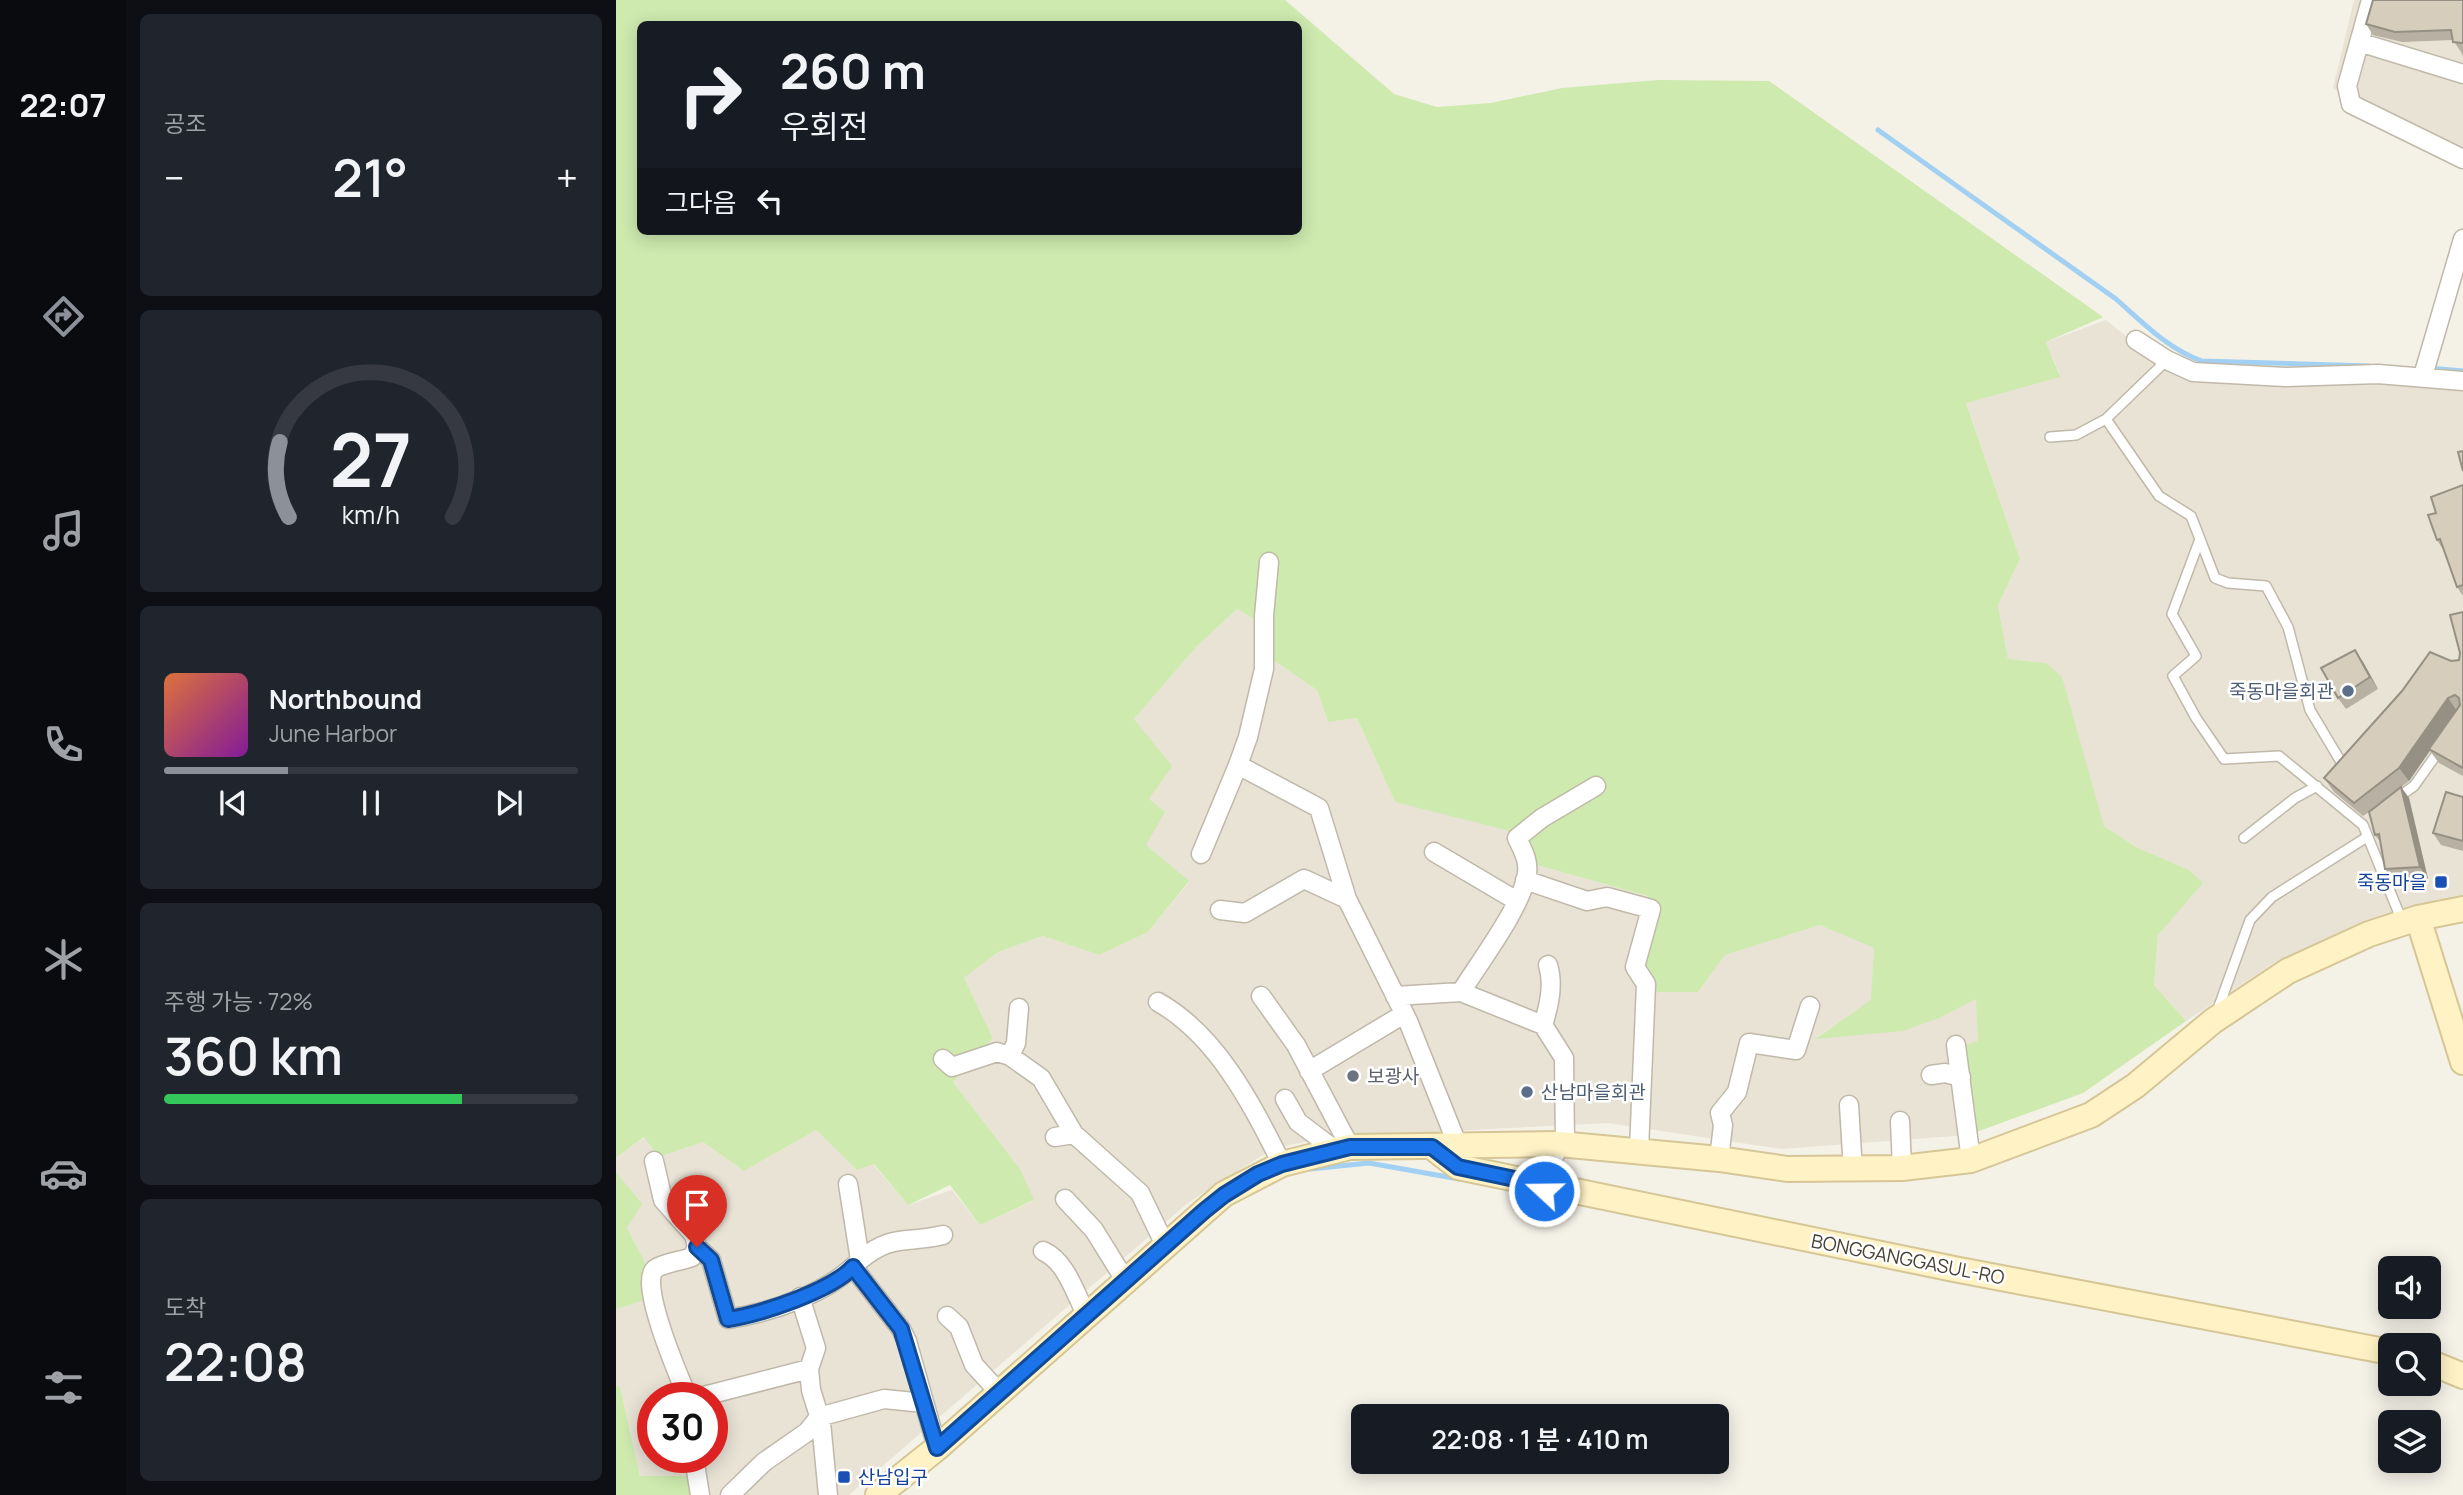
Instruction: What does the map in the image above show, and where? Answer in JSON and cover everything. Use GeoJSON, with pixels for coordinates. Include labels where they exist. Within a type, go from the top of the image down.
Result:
{"type":"FeatureCollection","features":[{"type":"Feature","properties":{"kind":"street"},"geometry":{"type":"LineString","coordinates":[[2371,0],[2362,43],[2347,86],[2351,104],[2463,159]]}},
{"type":"Feature","properties":{"kind":"street"},"geometry":{"type":"LineString","coordinates":[[2362,43],[2463,74]]}},
{"type":"Feature","properties":{"kind":"street"},"geometry":{"type":"LineString","coordinates":[[2423,376],[2463,239]]}},
{"type":"Feature","properties":{"kind":"street"},"geometry":{"type":"LineString","coordinates":[[2136,340],[2167,360],[2193,372],[2285,377],[2423,376],[2463,381]]}},
{"type":"Feature","properties":{"kind":"street"},"geometry":{"type":"LineString","coordinates":[[1201,854],[1248,737],[1264,669],[1264,616],[1269,562]]}},
{"type":"Feature","properties":{"kind":"street"},"geometry":{"type":"LineString","coordinates":[[1238,765],[1319,808],[1347,899],[1404,1014],[1458,1146]]}},
{"type":"Feature","properties":{"kind":"street"},"geometry":{"type":"LineString","coordinates":[[1461,992],[1517,901],[1526,877],[1527,860],[1517,838],[1542,818],[1596,786]]}},
{"type":"Feature","properties":{"kind":"street"},"geometry":{"type":"LineString","coordinates":[[1434,852],[1517,901]]}},
{"type":"Feature","properties":{"kind":"street"},"geometry":{"type":"LineString","coordinates":[[1526,877],[1587,901],[1607,897],[1651,909],[1635,967],[1646,984],[1639,1150]]}},
{"type":"Feature","properties":{"kind":"street"},"geometry":{"type":"LineString","coordinates":[[1220,910],[1245,913],[1304,879],[1347,899]]}},
{"type":"Feature","properties":{"kind":"street"},"geometry":{"type":"LineString","coordinates":[[878,1495],[937,1448],[998,1391],[1224,1195],[1282,1164],[1343,1148],[1562,1144],[1719,1158],[1787,1169],[1853,1171],[1971,1160],[2091,1115],[2135,1086],[2213,1021],[2288,971],[2350,942],[2410,920],[2463,909]]}},
{"type":"Feature","properties":{"kind":"street"},"geometry":{"type":"LineString","coordinates":[[2410,920],[2463,1062]]}},
{"type":"Feature","properties":{"kind":"street"},"geometry":{"type":"LineString","coordinates":[[1543,1025],[1550,1005],[1551,974],[1548,965]]}},
{"type":"Feature","properties":{"kind":"street"},"geometry":{"type":"LineString","coordinates":[[1395,996],[1461,992],[1543,1025],[1564,1059],[1562,1144],[1545,1193]]}},
{"type":"Feature","properties":{"kind":"street"},"geometry":{"type":"LineString","coordinates":[[1261,996],[1310,1071],[1343,1148]]}},
{"type":"Feature","properties":{"kind":"street"},"geometry":{"type":"LineString","coordinates":[[1158,1002],[1182,1016],[1234,1078],[1282,1164]]}},
{"type":"Feature","properties":{"kind":"street"},"geometry":{"type":"LineString","coordinates":[[1719,1158],[1723,1125],[1720,1113],[1737,1092],[1749,1043],[1796,1050],[1811,1006]]}},
{"type":"Feature","properties":{"kind":"street"},"geometry":{"type":"LineString","coordinates":[[1010,1056],[1016,1043],[1019,1009]]}},
{"type":"Feature","properties":{"kind":"street"},"geometry":{"type":"LineString","coordinates":[[1310,1071],[1404,1014]]}},
{"type":"Feature","properties":{"kind":"street"},"geometry":{"type":"LineString","coordinates":[[1956,1045],[1971,1160]]}},
{"type":"Feature","properties":{"kind":"street"},"geometry":{"type":"LineString","coordinates":[[943,1059],[952,1067],[997,1052],[1010,1056],[1041,1078],[1074,1134],[1140,1193],[1165,1245]]}},
{"type":"Feature","properties":{"kind":"street"},"geometry":{"type":"LineString","coordinates":[[1931,1075],[1945,1073],[1961,1077]]}},
{"type":"Feature","properties":{"kind":"street"},"geometry":{"type":"LineString","coordinates":[[1285,1099],[1298,1122],[1343,1148]]}},
{"type":"Feature","properties":{"kind":"street"},"geometry":{"type":"LineString","coordinates":[[1849,1105],[1853,1171]]}},
{"type":"Feature","properties":{"kind":"street"},"geometry":{"type":"LineString","coordinates":[[1900,1121],[1902,1168]]}},
{"type":"Feature","properties":{"kind":"street"},"geometry":{"type":"LineString","coordinates":[[1055,1137],[1074,1134]]}},
{"type":"Feature","properties":{"kind":"street","name":"BONGGANGGASUL-RO"},"geometry":{"type":"LineString","coordinates":[[1432,1147],[1458,1167],[1545,1193],[2378,1350]]}},
{"type":"Feature","properties":{"kind":"street"},"geometry":{"type":"LineString","coordinates":[[654,1161],[663,1200],[694,1235],[697,1247],[711,1260],[728,1319],[754,1315],[800,1297],[846,1275],[872,1251],[901,1238],[918,1241],[943,1235]]}},
{"type":"Feature","properties":{"kind":"street"},"geometry":{"type":"LineString","coordinates":[[848,1184],[856,1264],[901,1329],[937,1448]]}},
{"type":"Feature","properties":{"kind":"street"},"geometry":{"type":"LineString","coordinates":[[1065,1199],[1094,1230],[1125,1280]]}},
{"type":"Feature","properties":{"kind":"street"},"geometry":{"type":"LineString","coordinates":[[681,1382],[668,1353],[652,1292],[652,1274],[656,1268],[692,1257],[697,1247]]}},
{"type":"Feature","properties":{"kind":"street"},"geometry":{"type":"LineString","coordinates":[[1043,1251],[1061,1265],[1086,1314]]}},
{"type":"Feature","properties":{"kind":"street"},"geometry":{"type":"LineString","coordinates":[[800,1297],[816,1348],[809,1369],[820,1418],[828,1495]]}},
{"type":"Feature","properties":{"kind":"street"},"geometry":{"type":"LineString","coordinates":[[947,1316],[959,1327],[974,1365],[998,1391]]}},
{"type":"Feature","properties":{"kind":"street"},"geometry":{"type":"LineString","coordinates":[[2441,1367],[2463,1376]]}},
{"type":"Feature","properties":{"kind":"street"},"geometry":{"type":"LineString","coordinates":[[728,1390],[809,1369]]}},
{"type":"Feature","properties":{"kind":"street"},"geometry":{"type":"LineString","coordinates":[[730,1495],[764,1462],[807,1432],[820,1418],[884,1399],[924,1403]]}},
{"type":"Feature","properties":{"kind":"street"},"geometry":{"type":"LineString","coordinates":[[696,1473],[699,1495]]}},
{"type":"Feature","properties":{"kind":"lane"},"geometry":{"type":"LineString","coordinates":[[2050,437],[2076,435],[2106,419],[2167,360]]}},
{"type":"Feature","properties":{"kind":"lane"},"geometry":{"type":"LineString","coordinates":[[2106,419],[2160,496],[2191,516],[2215,578],[2228,583],[2266,586],[2288,627],[2331,781]]}},
{"type":"Feature","properties":{"kind":"lane"},"geometry":{"type":"LineString","coordinates":[[2200,540],[2172,614],[2196,656],[2173,676],[2196,718],[2224,759],[2279,756],[2331,781],[2366,822],[2367,836],[2410,920]]}},
{"type":"Feature","properties":{"kind":"lane"},"geometry":{"type":"LineString","coordinates":[[2386,806],[2414,786],[2449,737]]}},
{"type":"Feature","properties":{"kind":"lane"},"geometry":{"type":"LineString","coordinates":[[2244,838],[2295,798],[2331,781],[2353,758]]}},
{"type":"Feature","properties":{"kind":"lane"},"geometry":{"type":"LineString","coordinates":[[2213,1021],[2250,920],[2272,897],[2367,836]]}},
{"type":"Feature","properties":{"kind":"shaded area"},"geometry":{"type":"Polygon","coordinates":[[[2354,0],[2463,0],[2463,152],[2449,152],[2333,88],[2354,0]]]}},
{"type":"Feature","properties":{"kind":"shaded area","name":"죽동마을"},"geometry":{"type":"Polygon","coordinates":[[[2106,320],[2173,374],[2204,382],[2422,378],[2463,385],[2463,898],[2371,923],[2275,962],[2186,1021],[2154,985],[2158,935],[2173,915],[2189,870],[2136,847],[2104,826],[2046,663],[2008,659],[1998,605],[2020,559],[1966,402],[2059,373],[2046,342],[2106,320]]]}},
{"type":"Feature","properties":{"kind":"shaded area"},"geometry":{"type":"Polygon","coordinates":[[[1237,609],[1260,622],[1266,655],[1317,690],[1328,722],[1357,718],[1395,802],[1414,804],[1506,830],[1533,864],[1648,896],[1698,992],[1725,955],[1820,925],[1874,947],[1872,1000],[1817,1037],[1939,1018],[1977,998],[1978,1041],[1968,1135],[1781,1149],[1608,1123],[1331,1137],[1274,1148],[1189,1202],[849,1495],[692,1495],[685,1476],[640,1476],[639,1473],[728,1473],[728,1382],[637,1382],[637,1463],[620,1387],[616,1385],[616,1309],[649,1299],[646,1264],[627,1228],[641,1204],[616,1172],[616,1158],[645,1137],[659,1157],[703,1142],[744,1171],[816,1130],[857,1170],[873,1164],[908,1205],[952,1190],[980,1225],[1033,1201],[1020,1169],[953,1082],[993,1038],[964,978],[998,952],[1043,936],[1099,955],[1148,932],[1189,882],[1146,845],[1149,799],[1134,719],[1197,646],[1237,609]]]}},
{"type":"Feature","properties":{"kind":"green space"},"geometry":{"type":"Polygon","coordinates":[[[616,0],[1285,0],[1394,94],[1437,107],[1491,103],[1562,88],[1658,80],[1769,81],[2103,317],[2046,342],[2060,377],[1966,403],[2020,559],[1998,605],[2008,659],[2046,663],[2062,677],[2104,826],[2136,847],[2189,870],[2203,883],[2158,935],[2154,985],[2186,1021],[2083,1093],[1968,1135],[1951,1050],[1978,1041],[1976,999],[1939,1018],[1903,1031],[1815,1039],[1871,1000],[1874,948],[1820,925],[1725,955],[1698,992],[1643,992],[1648,896],[1533,864],[1506,830],[1395,802],[1357,718],[1328,722],[1317,690],[1266,655],[1260,622],[1237,609],[1197,646],[1134,719],[1172,766],[1149,799],[1165,812],[1146,845],[1189,881],[1148,932],[1099,955],[1043,936],[998,952],[964,978],[993,1038],[953,1082],[1020,1169],[1034,1200],[980,1225],[950,1185],[908,1205],[874,1164],[857,1170],[816,1130],[744,1171],[703,1142],[659,1157],[644,1137],[616,1158],[616,0]]]}},
{"type":"Feature","properties":{"kind":"green space"},"geometry":{"type":"Polygon","coordinates":[[[616,1172],[642,1204],[627,1228],[646,1264],[649,1299],[616,1309],[616,1172]]]}},
{"type":"Feature","properties":{"kind":"green space"},"geometry":{"type":"Polygon","coordinates":[[[616,1385],[620,1387],[637,1473],[640,1476],[686,1476],[692,1495],[616,1495],[616,1385]]]}},
{"type":"Feature","properties":{"kind":"building"},"geometry":{"type":"Polygon","coordinates":[[[2373,0],[2463,0],[2463,43],[2453,42],[2451,30],[2395,32],[2366,24],[2373,0]]]}},
{"type":"Feature","properties":{"kind":"building"},"geometry":{"type":"Polygon","coordinates":[[[2463,451],[2463,471],[2458,452],[2463,451]]]}},
{"type":"Feature","properties":{"kind":"building"},"geometry":{"type":"Polygon","coordinates":[[[2463,485],[2463,585],[2457,587],[2440,539],[2437,540],[2428,515],[2436,513],[2431,497],[2463,485]]]}},
{"type":"Feature","properties":{"kind":"building"},"geometry":{"type":"Polygon","coordinates":[[[2463,612],[2463,768],[2429,749],[2460,705],[2459,698],[2455,695],[2448,698],[2399,768],[2354,803],[2324,778],[2402,691],[2430,652],[2451,661],[2459,660],[2460,653],[2450,615],[2463,612]]]}},
{"type":"Feature","properties":{"kind":"building"},"geometry":{"type":"Polygon","coordinates":[[[2355,650],[2370,677],[2338,698],[2321,668],[2355,650]]]}},
{"type":"Feature","properties":{"kind":"building"},"geometry":{"type":"Polygon","coordinates":[[[2401,787],[2420,867],[2385,869],[2379,834],[2375,835],[2369,812],[2401,787]]]}},
{"type":"Feature","properties":{"kind":"building"},"geometry":{"type":"Polygon","coordinates":[[[2446,792],[2463,797],[2463,841],[2433,833],[2446,792]]]}},
{"type":"Feature","properties":{"kind":"waterway"},"geometry":{"type":"LineString","coordinates":[[1878,130],[2116,299],[2156,334],[2190,356],[2202,361],[2369,366]]}},
{"type":"Feature","properties":{"kind":"waterway"},"geometry":{"type":"LineString","coordinates":[[2429,368],[2463,371]]}},
{"type":"Feature","properties":{"kind":"waterway"},"geometry":{"type":"LineString","coordinates":[[1310,1169],[1369,1163],[1459,1179]]}},
{"type":"Feature","properties":{"kind":"place","name":"죽동마을회관"},"geometry":{"type":"Point","coordinates":[2348,691]}},
{"type":"Feature","properties":{"kind":"place","name":"죽동마을"},"geometry":{"type":"Point","coordinates":[2441,882]}},
{"type":"Feature","properties":{"kind":"place","name":"보광사"},"geometry":{"type":"Point","coordinates":[1353,1076]}},
{"type":"Feature","properties":{"kind":"place","name":"산남마을회관"},"geometry":{"type":"Point","coordinates":[1527,1092]}},
{"type":"Feature","properties":{"kind":"place","name":"산남입구"},"geometry":{"type":"Point","coordinates":[844,1477]}},
{"type":"Feature","properties":{"kind":"route"},"geometry":{"type":"LineString","coordinates":[[697,1247],[711,1260],[728,1319],[754,1315],[800,1297],[846,1275],[853,1267],[901,1329],[913,1359],[937,1448],[998,1391],[1204,1211],[1258,1174],[1282,1164],[1350,1147],[1432,1147],[1458,1167],[1543,1185],[1544,1191]]}}]}
